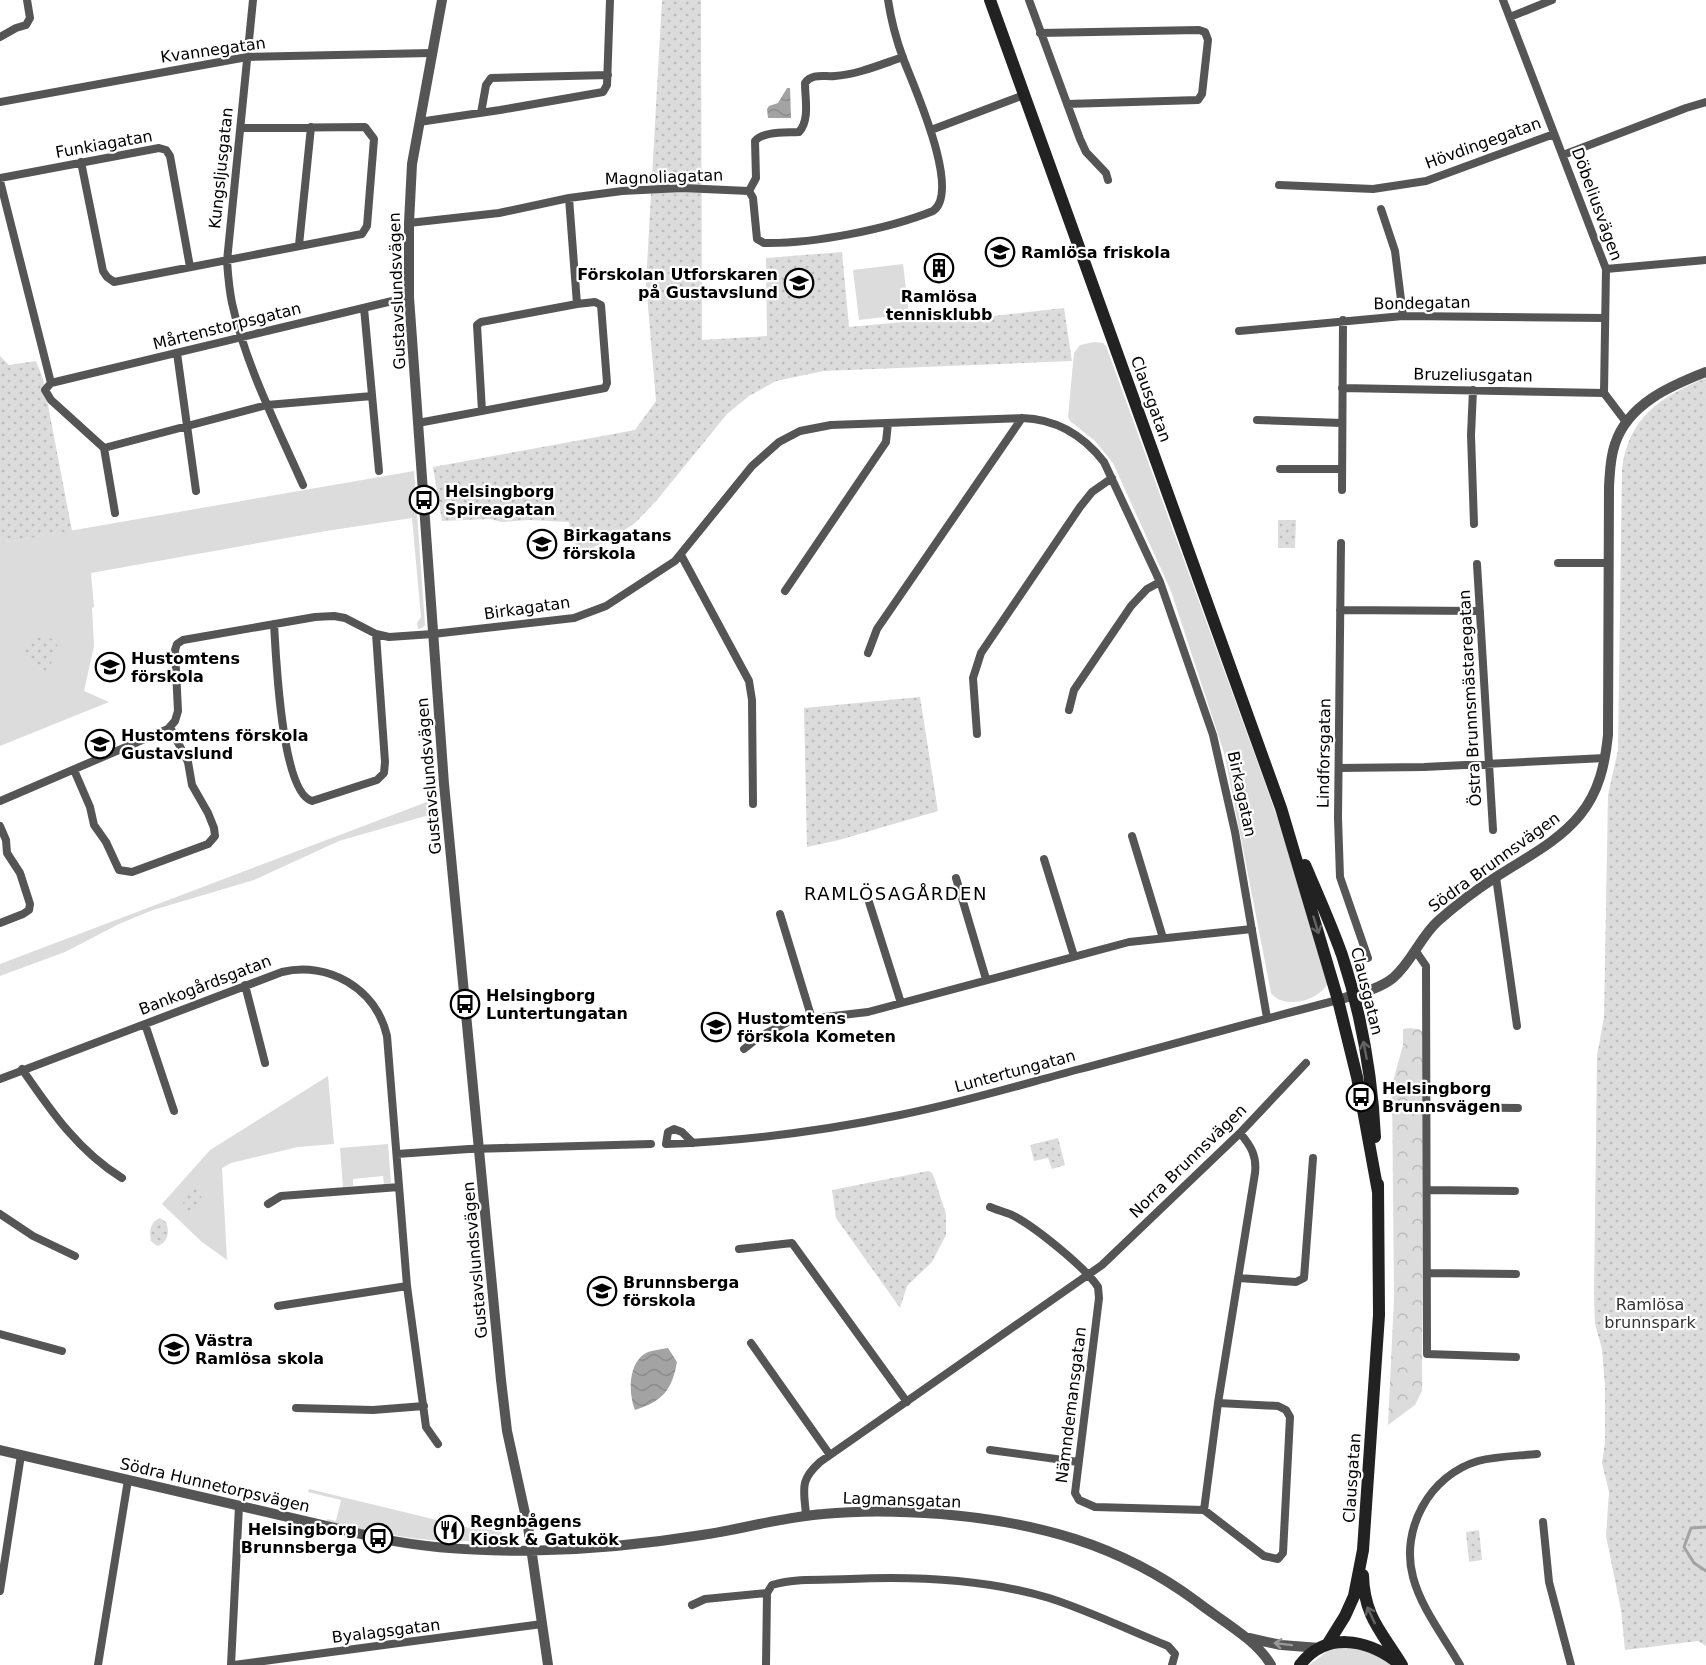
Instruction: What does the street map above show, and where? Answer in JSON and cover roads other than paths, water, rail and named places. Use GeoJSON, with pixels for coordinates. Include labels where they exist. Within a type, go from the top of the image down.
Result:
{"type":"FeatureCollection","features":[{"type":"Feature","properties":{"kind":"main road","name":"Clausgatan"},"geometry":{"type":"LineString","coordinates":[[990,0],[1281,808],[1330,924],[1354,995],[1370,1084],[1378,1192],[1379,1315],[1363,1550],[1364,1591],[1368,1611],[1401,1665]]}},
{"type":"Feature","properties":{"kind":"main road","name":"Clausgatan"},"geometry":{"type":"LineString","coordinates":[[1281,808],[1338,1000],[1357,1077],[1378,1192]]}},
{"type":"Feature","properties":{"kind":"main road","name":"Clausgatan"},"geometry":{"type":"LineString","coordinates":[[1300,1665],[1323,1646],[1345,1616],[1354,1596],[1363,1550]]}},
{"type":"Feature","properties":{"kind":"main road"},"geometry":{"type":"LineString","coordinates":[[1323,1646],[1338,1642],[1361,1643],[1379,1650],[1401,1665]]}},
{"type":"Feature","properties":{"kind":"street"},"geometry":{"type":"LineString","coordinates":[[0,37],[26,25],[30,18],[27,0]]}},
{"type":"Feature","properties":{"kind":"street","name":"Kungsljusgatan"},"geometry":{"type":"LineString","coordinates":[[253,0],[227,261],[231,301],[267,405],[303,485]]}},
{"type":"Feature","properties":{"kind":"street","name":"Gustavslundsvägen"},"geometry":{"type":"LineString","coordinates":[[442,0],[412,164],[408,223],[409,297],[446,807],[507,1431],[531,1549],[548,1665]]}},
{"type":"Feature","properties":{"kind":"street"},"geometry":{"type":"LineString","coordinates":[[419,122],[600,93],[606,88],[608,75],[610,0]]}},
{"type":"Feature","properties":{"kind":"street"},"geometry":{"type":"LineString","coordinates":[[888,0],[903,57],[931,130],[943,194],[939,207],[928,213],[873,229],[841,235],[759,242],[756,236],[753,198],[749,191],[756,178],[755,141],[757,138],[762,135],[799,132],[806,119],[805,83],[807,79],[813,76],[837,76],[903,57]]}},
{"type":"Feature","properties":{"kind":"street"},"geometry":{"type":"LineString","coordinates":[[1029,0],[1086,152],[1106,173],[1108,180]]}},
{"type":"Feature","properties":{"kind":"street","name":"Döbeliusvägen"},"geometry":{"type":"LineString","coordinates":[[1503,0],[1606,268],[1604,393]]}},
{"type":"Feature","properties":{"kind":"street"},"geometry":{"type":"LineString","coordinates":[[1510,17],[1552,0]]}},
{"type":"Feature","properties":{"kind":"street"},"geometry":{"type":"LineString","coordinates":[[1040,33],[1199,30],[1205,32],[1208,40],[1202,94],[1198,100],[1067,104]]}},
{"type":"Feature","properties":{"kind":"street","name":"Kvannegatan"},"geometry":{"type":"LineString","coordinates":[[0,102],[247,57],[432,53]]}},
{"type":"Feature","properties":{"kind":"street"},"geometry":{"type":"LineString","coordinates":[[481,113],[486,85],[491,78],[608,75]]}},
{"type":"Feature","properties":{"kind":"street"},"geometry":{"type":"LineString","coordinates":[[931,130],[1024,95]]}},
{"type":"Feature","properties":{"kind":"street"},"geometry":{"type":"LineString","coordinates":[[1563,155],[1706,102]]}},
{"type":"Feature","properties":{"kind":"street"},"geometry":{"type":"LineString","coordinates":[[81,162],[103,271],[114,282],[362,234],[367,226],[374,139],[365,127],[241,128]]}},
{"type":"Feature","properties":{"kind":"street"},"geometry":{"type":"LineString","coordinates":[[299,245],[311,128]]}},
{"type":"Feature","properties":{"kind":"street","name":"Hövdingegatan"},"geometry":{"type":"LineString","coordinates":[[1279,185],[1374,189],[1426,181],[1554,134]]}},
{"type":"Feature","properties":{"kind":"street","name":"Funkiagatan"},"geometry":{"type":"LineString","coordinates":[[0,180],[81,162],[159,148],[166,150],[170,156],[190,267]]}},
{"type":"Feature","properties":{"kind":"street"},"geometry":{"type":"LineString","coordinates":[[0,180],[51,400],[104,448],[115,513]]}},
{"type":"Feature","properties":{"kind":"street","name":"Magnoliagatan"},"geometry":{"type":"LineString","coordinates":[[408,223],[499,213],[569,198],[658,188],[749,191]]}},
{"type":"Feature","properties":{"kind":"street"},"geometry":{"type":"LineString","coordinates":[[569,198],[577,304]]}},
{"type":"Feature","properties":{"kind":"street"},"geometry":{"type":"LineString","coordinates":[[1381,209],[1395,251],[1403,316]]}},
{"type":"Feature","properties":{"kind":"street"},"geometry":{"type":"LineString","coordinates":[[1606,268],[1706,260]]}},
{"type":"Feature","properties":{"kind":"street","name":"Mårtenstorpsgatan"},"geometry":{"type":"LineString","coordinates":[[48,387],[409,297]]}},
{"type":"Feature","properties":{"kind":"street"},"geometry":{"type":"LineString","coordinates":[[418,423],[605,388],[608,383],[600,303],[577,304],[479,323],[476,327],[482,411]]}},
{"type":"Feature","properties":{"kind":"street"},"geometry":{"type":"LineString","coordinates":[[364,308],[379,471]]}},
{"type":"Feature","properties":{"kind":"street","name":"Bondegatan"},"geometry":{"type":"LineString","coordinates":[[1239,331],[1403,316],[1605,318]]}},
{"type":"Feature","properties":{"kind":"street"},"geometry":{"type":"LineString","coordinates":[[1342,490],[1343,320]]}},
{"type":"Feature","properties":{"kind":"street"},"geometry":{"type":"LineString","coordinates":[[177,353],[196,491]]}},
{"type":"Feature","properties":{"kind":"street","name":"Södra Brunnsvägen"},"geometry":{"type":"LineString","coordinates":[[1338,1000],[1382,985],[1393,978],[1436,922],[1496,877],[1557,838],[1570,826],[1595,793],[1605,758],[1608,735],[1611,464],[1614,446],[1626,422],[1649,400],[1706,372]]}},
{"type":"Feature","properties":{"kind":"street","name":"Bruzeliusgatan"},"geometry":{"type":"LineString","coordinates":[[1342,388],[1604,393]]}},
{"type":"Feature","properties":{"kind":"street"},"geometry":{"type":"LineString","coordinates":[[1473,390],[1474,524]]}},
{"type":"Feature","properties":{"kind":"street"},"geometry":{"type":"LineString","coordinates":[[1604,393],[1626,422]]}},
{"type":"Feature","properties":{"kind":"street"},"geometry":{"type":"LineString","coordinates":[[104,448],[267,405],[372,396]]}},
{"type":"Feature","properties":{"kind":"street"},"geometry":{"type":"LineString","coordinates":[[868,653],[877,629],[1022,418]]}},
{"type":"Feature","properties":{"kind":"street","name":"Birkagatan"},"geometry":{"type":"LineString","coordinates":[[376,634],[389,637],[433,634],[549,622],[590,613],[670,565],[681,555],[752,466],[779,442],[815,427],[1022,418],[1050,422],[1071,431],[1098,454],[1112,478],[1160,582],[1197,686],[1219,755],[1235,832],[1267,1018]]}},
{"type":"Feature","properties":{"kind":"street"},"geometry":{"type":"LineString","coordinates":[[1257,420],[1342,423]]}},
{"type":"Feature","properties":{"kind":"street"},"geometry":{"type":"LineString","coordinates":[[785,591],[886,442],[888,423]]}},
{"type":"Feature","properties":{"kind":"street"},"geometry":{"type":"LineString","coordinates":[[1280,469],[1341,469]]}},
{"type":"Feature","properties":{"kind":"street"},"geometry":{"type":"LineString","coordinates":[[977,734],[973,678],[981,653],[1080,507],[1092,492],[1112,478]]}},
{"type":"Feature","properties":{"kind":"street","name":"Lindforsgatan"},"geometry":{"type":"LineString","coordinates":[[1341,543],[1340,877],[1368,958]]}},
{"type":"Feature","properties":{"kind":"street"},"geometry":{"type":"LineString","coordinates":[[681,555],[749,681],[752,700],[753,804]]}},
{"type":"Feature","properties":{"kind":"street"},"geometry":{"type":"LineString","coordinates":[[1558,563],[1609,562]]}},
{"type":"Feature","properties":{"kind":"street","name":"Östra Brunnsmästaregatan"},"geometry":{"type":"LineString","coordinates":[[1477,564],[1493,830]]}},
{"type":"Feature","properties":{"kind":"street"},"geometry":{"type":"LineString","coordinates":[[1069,710],[1074,690],[1131,606],[1147,589],[1160,582]]}},
{"type":"Feature","properties":{"kind":"street"},"geometry":{"type":"LineString","coordinates":[[1340,610],[1480,610]]}},
{"type":"Feature","properties":{"kind":"street"},"geometry":{"type":"LineString","coordinates":[[0,801],[162,734],[170,728],[178,711],[175,655],[179,642],[193,637],[315,616],[345,618],[376,634],[385,762],[382,777],[312,801],[302,794],[283,737],[274,624]]}},
{"type":"Feature","properties":{"kind":"street"},"geometry":{"type":"LineString","coordinates":[[74,770],[90,807],[94,825],[106,842],[119,870],[132,872],[208,844],[215,836],[213,825],[206,808],[195,793],[188,762],[170,728]]}},
{"type":"Feature","properties":{"kind":"street"},"geometry":{"type":"LineString","coordinates":[[1339,768],[1424,767],[1605,758]]}},
{"type":"Feature","properties":{"kind":"street"},"geometry":{"type":"LineString","coordinates":[[0,826],[6,840],[8,857],[20,873],[30,904],[29,910],[23,914],[0,923]]}},
{"type":"Feature","properties":{"kind":"street"},"geometry":{"type":"LineString","coordinates":[[1131,836],[1162,938]]}},
{"type":"Feature","properties":{"kind":"street"},"geometry":{"type":"LineString","coordinates":[[1044,859],[1074,956]]}},
{"type":"Feature","properties":{"kind":"street"},"geometry":{"type":"LineString","coordinates":[[1496,877],[1517,1026]]}},
{"type":"Feature","properties":{"kind":"street"},"geometry":{"type":"LineString","coordinates":[[956,878],[986,979]]}},
{"type":"Feature","properties":{"kind":"street"},"geometry":{"type":"LineString","coordinates":[[869,902],[901,1003]]}},
{"type":"Feature","properties":{"kind":"street"},"geometry":{"type":"LineString","coordinates":[[780,914],[812,1019]]}},
{"type":"Feature","properties":{"kind":"street"},"geometry":{"type":"LineString","coordinates":[[744,1050],[755,1039],[790,1021],[858,1014],[1121,944],[1252,930]]}},
{"type":"Feature","properties":{"kind":"street"},"geometry":{"type":"LineString","coordinates":[[1415,950],[1426,966],[1428,1354],[1516,1357]]}},
{"type":"Feature","properties":{"kind":"street","name":"Bankogårdsgatan"},"geometry":{"type":"LineString","coordinates":[[0,1079],[282,972],[309,969],[344,979],[364,994],[386,1030],[407,1286],[426,1427],[438,1444]]}},
{"type":"Feature","properties":{"kind":"street"},"geometry":{"type":"LineString","coordinates":[[245,985],[265,1063]]}},
{"type":"Feature","properties":{"kind":"street","name":"Luntertungatan"},"geometry":{"type":"LineString","coordinates":[[693,1143],[794,1134],[902,1115],[1338,1000]]}},
{"type":"Feature","properties":{"kind":"street"},"geometry":{"type":"LineString","coordinates":[[145,1024],[174,1111]]}},
{"type":"Feature","properties":{"kind":"street","name":"Norra Brunnsvägen"},"geometry":{"type":"LineString","coordinates":[[806,1515],[805,1478],[808,1473],[830,1455],[1088,1275],[1110,1257],[1240,1133],[1305,1063]]}},
{"type":"Feature","properties":{"kind":"street"},"geometry":{"type":"LineString","coordinates":[[22,1069],[70,1135],[102,1165],[122,1178]]}},
{"type":"Feature","properties":{"kind":"street"},"geometry":{"type":"LineString","coordinates":[[1427,1107],[1518,1108]]}},
{"type":"Feature","properties":{"kind":"street"},"geometry":{"type":"LineString","coordinates":[[1218,1403],[1278,1406],[1286,1410],[1290,1417],[1282,1555],[1275,1559],[1264,1556],[1204,1510],[1218,1403],[1256,1165],[1253,1150],[1240,1133]]}},
{"type":"Feature","properties":{"kind":"street"},"geometry":{"type":"LineString","coordinates":[[397,1154],[651,1144]]}},
{"type":"Feature","properties":{"kind":"street"},"geometry":{"type":"LineString","coordinates":[[1238,1278],[1296,1282],[1304,1278],[1313,1158]]}},
{"type":"Feature","properties":{"kind":"street"},"geometry":{"type":"LineString","coordinates":[[268,1204],[281,1196],[399,1187]]}},
{"type":"Feature","properties":{"kind":"street"},"geometry":{"type":"LineString","coordinates":[[1427,1190],[1515,1191]]}},
{"type":"Feature","properties":{"kind":"street"},"geometry":{"type":"LineString","coordinates":[[990,1207],[1021,1221],[1088,1275]]}},
{"type":"Feature","properties":{"kind":"street"},"geometry":{"type":"LineString","coordinates":[[0,1214],[33,1236],[75,1256]]}},
{"type":"Feature","properties":{"kind":"street"},"geometry":{"type":"LineString","coordinates":[[739,1249],[792,1243],[907,1402]]}},
{"type":"Feature","properties":{"kind":"street"},"geometry":{"type":"LineString","coordinates":[[1427,1273],[1516,1274]]}},
{"type":"Feature","properties":{"kind":"street","name":"Nämndemansgatan"},"geometry":{"type":"LineString","coordinates":[[1088,1275],[1098,1287],[1099,1298],[1078,1462],[1076,1496],[1079,1500],[1095,1507],[1204,1510]]}},
{"type":"Feature","properties":{"kind":"street"},"geometry":{"type":"LineString","coordinates":[[278,1306],[407,1286]]}},
{"type":"Feature","properties":{"kind":"street"},"geometry":{"type":"LineString","coordinates":[[0,1334],[62,1351]]}},
{"type":"Feature","properties":{"kind":"street"},"geometry":{"type":"LineString","coordinates":[[751,1343],[830,1455]]}},
{"type":"Feature","properties":{"kind":"street"},"geometry":{"type":"LineString","coordinates":[[296,1408],[373,1410],[423,1406]]}},
{"type":"Feature","properties":{"kind":"street","name":"Södra Hunnetorpsvägen"},"geometry":{"type":"LineString","coordinates":[[0,1450],[409,1544],[486,1550],[531,1549]]}},
{"type":"Feature","properties":{"kind":"street"},"geometry":{"type":"LineString","coordinates":[[990,1450],[1078,1462]]}},
{"type":"Feature","properties":{"kind":"street"},"geometry":{"type":"LineString","coordinates":[[1460,1665],[1425,1605],[1413,1577],[1409,1549],[1414,1525],[1430,1494],[1453,1473],[1478,1461],[1537,1454]]}},
{"type":"Feature","properties":{"kind":"street"},"geometry":{"type":"LineString","coordinates":[[0,1591],[21,1455]]}},
{"type":"Feature","properties":{"kind":"street"},"geometry":{"type":"LineString","coordinates":[[98,1665],[128,1480]]}},
{"type":"Feature","properties":{"kind":"street"},"geometry":{"type":"LineString","coordinates":[[232,1665],[239,1506]]}},
{"type":"Feature","properties":{"kind":"street","name":"Lagmansgatan"},"geometry":{"type":"LineString","coordinates":[[531,1549],[672,1539],[806,1515],[874,1512],[926,1513],[1003,1521],[1054,1532],[1135,1562],[1182,1591],[1246,1637],[1260,1649],[1271,1665]]}},
{"type":"Feature","properties":{"kind":"street"},"geometry":{"type":"LineString","coordinates":[[1544,1522],[1549,1582],[1571,1665]]}},
{"type":"Feature","properties":{"kind":"street"},"geometry":{"type":"LineString","coordinates":[[765,1665],[767,1593],[770,1587],[776,1584],[878,1578],[953,1581],[1007,1588],[1064,1603],[1168,1646],[1175,1654],[1172,1665]]}},
{"type":"Feature","properties":{"kind":"street"},"geometry":{"type":"LineString","coordinates":[[692,1605],[705,1599],[767,1593]]}},
{"type":"Feature","properties":{"kind":"street","name":"Byalagsgatan"},"geometry":{"type":"LineString","coordinates":[[232,1665],[542,1624]]}},
{"type":"Feature","properties":{"kind":"street","name":"Lagmansgatan"},"geometry":{"type":"LineString","coordinates":[[1246,1637],[1281,1645],[1323,1646]]}},
{"type":"Feature","properties":{"kind":"water"},"geometry":{"type":"Polygon","coordinates":[[[787,88],[790,88],[791,118],[768,118],[767,109],[778,103],[787,88]]]}},
{"type":"Feature","properties":{"kind":"water"},"geometry":{"type":"Polygon","coordinates":[[[668,1348],[677,1362],[669,1387],[653,1403],[635,1410],[631,1395],[631,1378],[637,1362],[648,1352],[668,1348]]]}},
{"type":"Feature","properties":{"kind":"waterway"},"geometry":{"type":"LineString","coordinates":[[1706,1527],[1691,1528],[1684,1547],[1694,1563],[1706,1571]]}},
{"type":"Feature","properties":{"kind":"place","name":"Ramlösa friskola"},"geometry":{"type":"Point","coordinates":[1000,252]}},
{"type":"Feature","properties":{"kind":"place","name":"Ramlösa tennisklubb"},"geometry":{"type":"Point","coordinates":[939,268]}},
{"type":"Feature","properties":{"kind":"place","name":"Förskolan Utforskaren på Gustavslund"},"geometry":{"type":"Point","coordinates":[799,283]}},
{"type":"Feature","properties":{"kind":"place","name":"Helsingborg Spireagatan"},"geometry":{"type":"Point","coordinates":[424,500]}},
{"type":"Feature","properties":{"kind":"place","name":"Birkagatans förskola"},"geometry":{"type":"Point","coordinates":[542,544]}},
{"type":"Feature","properties":{"kind":"place","name":"Hustomtens förskola"},"geometry":{"type":"Point","coordinates":[110,667]}},
{"type":"Feature","properties":{"kind":"place","name":"Hustomtens förskola Gustavslund"},"geometry":{"type":"Point","coordinates":[100,744]}},
{"type":"Feature","properties":{"kind":"place","name":"Helsingborg Luntertungatan"},"geometry":{"type":"Point","coordinates":[465,1004]}},
{"type":"Feature","properties":{"kind":"place","name":"Hustomtens förskola Kometen"},"geometry":{"type":"Point","coordinates":[716,1027]}},
{"type":"Feature","properties":{"kind":"place","name":"Helsingborg Brunnsvägen"},"geometry":{"type":"Point","coordinates":[1361,1097]}},
{"type":"Feature","properties":{"kind":"place","name":"Brunnsberga förskola"},"geometry":{"type":"Point","coordinates":[602,1291]}},
{"type":"Feature","properties":{"kind":"place","name":"Västra Ramlösa skola"},"geometry":{"type":"Point","coordinates":[174,1349]}},
{"type":"Feature","properties":{"kind":"place","name":"Regnbågens Kiosk & Gatukök"},"geometry":{"type":"Point","coordinates":[449,1530]}},
{"type":"Feature","properties":{"kind":"place","name":"Helsingborg Brunnsberga"},"geometry":{"type":"Point","coordinates":[378,1538]}},
{"type":"Feature","properties":{"kind":"district","name":"RAMLÖSAGÅRDEN"},"geometry":{"type":"Point","coordinates":[896,893]}},
{"type":"Feature","properties":{"kind":"park label","name":"Ramlösa brunnspark"},"geometry":{"type":"Point","coordinates":[1650,1313]}}]}
